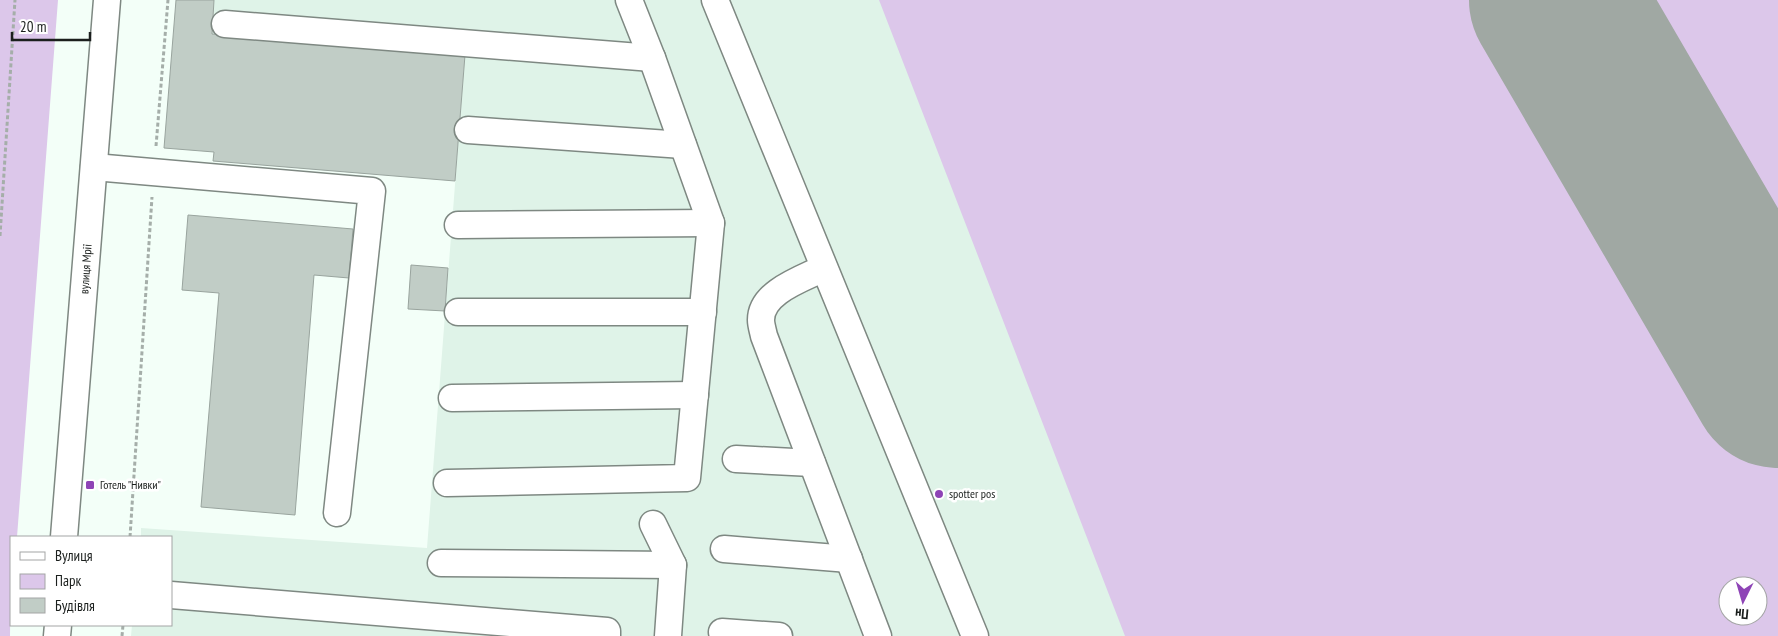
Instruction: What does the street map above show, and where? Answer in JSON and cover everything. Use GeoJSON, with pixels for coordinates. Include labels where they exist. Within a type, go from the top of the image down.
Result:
{"type":"FeatureCollection","features":[{"type":"Feature","properties":{"kind":"street","name":"вулиця Мрії"},"geometry":{"type":"LineString","coordinates":[[64,536],[107,0]]}},
{"type":"Feature","properties":{"kind":"street"},"geometry":{"type":"LineString","coordinates":[[447,483],[687,478],[711,223],[652,58],[629,0]]}},
{"type":"Feature","properties":{"kind":"street"},"geometry":{"type":"LineString","coordinates":[[715,0],[975,636]]}},
{"type":"Feature","properties":{"kind":"street"},"geometry":{"type":"LineString","coordinates":[[225,24],[652,58]]}},
{"type":"Feature","properties":{"kind":"street"},"geometry":{"type":"LineString","coordinates":[[468,130],[683,145]]}},
{"type":"Feature","properties":{"kind":"street"},"geometry":{"type":"LineString","coordinates":[[94,168],[372,191],[337,513]]}},
{"type":"Feature","properties":{"kind":"street"},"geometry":{"type":"LineString","coordinates":[[458,225],[711,223]]}},
{"type":"Feature","properties":{"kind":"street"},"geometry":{"type":"LineString","coordinates":[[824,268],[773,294],[765,305],[760,320],[764,336],[878,636]]}},
{"type":"Feature","properties":{"kind":"street"},"geometry":{"type":"LineString","coordinates":[[458,312],[703,312]]}},
{"type":"Feature","properties":{"kind":"street"},"geometry":{"type":"LineString","coordinates":[[452,398],[695,395]]}},
{"type":"Feature","properties":{"kind":"street"},"geometry":{"type":"LineString","coordinates":[[736,459],[812,463]]}},
{"type":"Feature","properties":{"kind":"street"},"geometry":{"type":"LineString","coordinates":[[653,524],[673,565],[668,636]]}},
{"type":"Feature","properties":{"kind":"street"},"geometry":{"type":"LineString","coordinates":[[724,549],[849,559]]}},
{"type":"Feature","properties":{"kind":"street"},"geometry":{"type":"LineString","coordinates":[[441,563],[673,565]]}},
{"type":"Feature","properties":{"kind":"street"},"geometry":{"type":"LineString","coordinates":[[172,595],[607,631],[607,636]]}},
{"type":"Feature","properties":{"kind":"street"},"geometry":{"type":"LineString","coordinates":[[722,632],[779,636]]}},
{"type":"Feature","properties":{"kind":"path"},"geometry":{"type":"LineString","coordinates":[[0,236],[16,0]]}},
{"type":"Feature","properties":{"kind":"path"},"geometry":{"type":"LineString","coordinates":[[130,536],[154,173],[168,0]]}},
{"type":"Feature","properties":{"kind":"shaded area"},"geometry":{"type":"Polygon","coordinates":[[[214,0],[1778,0],[1778,636],[131,636],[132,626],[172,626],[172,536],[141,536],[141,528],[427,548],[465,55],[212,34],[214,0]]]}},
{"type":"Feature","properties":{"kind":"green space"},"geometry":{"type":"Polygon","coordinates":[[[0,0],[58,0],[17,536],[10,536],[10,636],[0,636],[0,0]]]}},
{"type":"Feature","properties":{"kind":"green space"},"geometry":{"type":"Polygon","coordinates":[[[879,0],[1778,0],[1778,636],[1125,636],[879,0]]]}},
{"type":"Feature","properties":{"kind":"building"},"geometry":{"type":"Polygon","coordinates":[[[176,0],[214,0],[212,34],[465,55],[455,181],[213,161],[214,152],[164,148],[176,0]]]}},
{"type":"Feature","properties":{"kind":"building"},"geometry":{"type":"Polygon","coordinates":[[[188,215],[353,229],[349,278],[314,275],[295,515],[201,507],[219,293],[182,290],[188,215]]]}},
{"type":"Feature","properties":{"kind":"building"},"geometry":{"type":"Polygon","coordinates":[[[411,265],[448,268],[445,311],[408,309],[411,265]]]}},
{"type":"Feature","properties":{"kind":"runway"},"geometry":{"type":"LineString","coordinates":[[1556,0],[1778,381]]}},
{"type":"Feature","properties":{"kind":"place","name":"Готель \"Нивки\""},"geometry":{"type":"Point","coordinates":[90,485]}},
{"type":"Feature","properties":{"kind":"place","name":"spotter pos"},"geometry":{"type":"Point","coordinates":[939,494]}}]}
